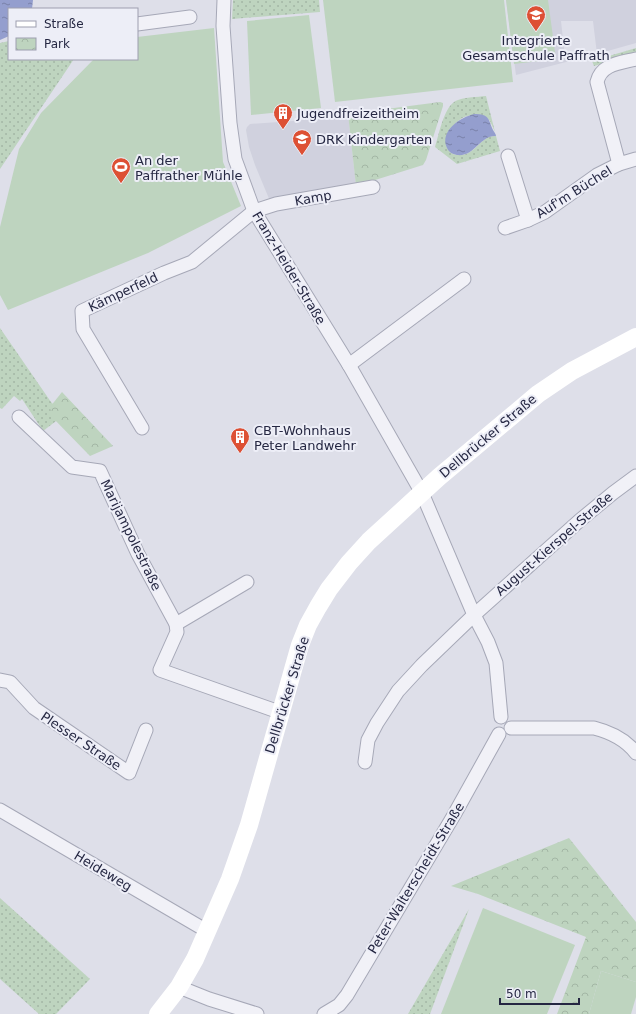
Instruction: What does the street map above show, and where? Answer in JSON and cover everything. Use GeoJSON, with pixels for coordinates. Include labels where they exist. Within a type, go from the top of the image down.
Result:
{"type":"FeatureCollection","features":[{"type":"Feature","properties":{"kind":"main road","name":"Dellbrücker Straße"},"geometry":{"type":"LineString","coordinates":[[158,1014],[179,987],[195,959],[230,879],[249,825],[282,713],[300,645],[308,625],[329,589],[349,563],[369,541],[443,473],[538,394],[572,371],[636,337]]}},
{"type":"Feature","properties":{"kind":"street","name":"Franz-Heider-Straße"},"geometry":{"type":"LineString","coordinates":[[224,0],[223,26],[230,123],[235,159],[254,211],[348,365],[422,493]]}},
{"type":"Feature","properties":{"kind":"street"},"geometry":{"type":"LineString","coordinates":[[138,24],[190,17]]}},
{"type":"Feature","properties":{"kind":"street","name":"Auf'm Büchel"},"geometry":{"type":"LineString","coordinates":[[620,164],[597,82],[598,76],[602,70],[608,66],[636,59]]}},
{"type":"Feature","properties":{"kind":"street","name":"Auf'm Büchel"},"geometry":{"type":"LineString","coordinates":[[508,156],[528,220]]}},
{"type":"Feature","properties":{"kind":"street","name":"Auf'm Büchel"},"geometry":{"type":"LineString","coordinates":[[506,228],[545,212],[597,175],[620,164],[636,159]]}},
{"type":"Feature","properties":{"kind":"street","name":"Kamp"},"geometry":{"type":"LineString","coordinates":[[254,211],[276,204],[373,187]]}},
{"type":"Feature","properties":{"kind":"street","name":"Kämperfeld"},"geometry":{"type":"LineString","coordinates":[[142,428],[83,329],[82,311],[164,273],[192,262],[254,211]]}},
{"type":"Feature","properties":{"kind":"street"},"geometry":{"type":"LineString","coordinates":[[348,365],[464,279]]}},
{"type":"Feature","properties":{"kind":"street","name":"Marijampolestraße"},"geometry":{"type":"LineString","coordinates":[[20,417],[72,467],[100,471],[138,554],[176,624]]}},
{"type":"Feature","properties":{"kind":"street","name":"August-Kierspel-Straße"},"geometry":{"type":"LineString","coordinates":[[364,762],[368,740],[376,723],[398,691],[422,665],[474,615],[579,521],[613,492],[636,476]]}},
{"type":"Feature","properties":{"kind":"street"},"geometry":{"type":"LineString","coordinates":[[422,493],[496,663],[501,717]]}},
{"type":"Feature","properties":{"kind":"street"},"geometry":{"type":"LineString","coordinates":[[247,582],[176,624],[177,632],[160,670],[282,713]]}},
{"type":"Feature","properties":{"kind":"street","name":"Plesser Straße"},"geometry":{"type":"LineString","coordinates":[[0,680],[10,682],[34,708],[129,773],[146,730]]}},
{"type":"Feature","properties":{"kind":"street"},"geometry":{"type":"LineString","coordinates":[[501,717],[506,718],[510,722],[511,728],[509,732],[505,734],[499,734],[495,731],[493,725],[496,720],[501,717]]}},
{"type":"Feature","properties":{"kind":"street"},"geometry":{"type":"LineString","coordinates":[[511,728],[594,728],[602,730],[622,740],[636,754]]}},
{"type":"Feature","properties":{"kind":"street","name":"Peter-Walterscheidt-Straße"},"geometry":{"type":"LineString","coordinates":[[324,1014],[340,1005],[347,995],[454,815],[499,734]]}},
{"type":"Feature","properties":{"kind":"street","name":"Heideweg"},"geometry":{"type":"LineString","coordinates":[[0,810],[147,897],[207,930]]}},
{"type":"Feature","properties":{"kind":"street"},"geometry":{"type":"LineString","coordinates":[[179,987],[209,999],[257,1014]]}},
{"type":"Feature","properties":{"kind":"shaded area","name":"Integrierte Gesamtschule Paffrath"},"geometry":{"type":"Polygon","coordinates":[[[506,0],[636,0],[636,43],[597,54],[593,21],[561,21],[565,57],[571,62],[516,75],[506,0]]]}},
{"type":"Feature","properties":{"kind":"shaded area","name":"DRK Kindergarten"},"geometry":{"type":"Polygon","coordinates":[[[348,114],[356,186],[270,201],[249,147],[246,130],[247,127],[250,124],[293,121],[348,114]]]}},
{"type":"Feature","properties":{"kind":"green space"},"geometry":{"type":"Polygon","coordinates":[[[233,0],[319,0],[320,12],[232,19],[233,0]]]}},
{"type":"Feature","properties":{"kind":"green space"},"geometry":{"type":"Polygon","coordinates":[[[323,0],[504,0],[513,82],[335,102],[323,0]]]}},
{"type":"Feature","properties":{"kind":"green space"},"geometry":{"type":"Polygon","coordinates":[[[506,0],[548,0],[556,59],[514,64],[506,0]]]}},
{"type":"Feature","properties":{"kind":"green space"},"geometry":{"type":"Polygon","coordinates":[[[309,15],[321,108],[251,115],[247,21],[309,15]]]}},
{"type":"Feature","properties":{"kind":"green space","name":"An der Paffrather Mühle"},"geometry":{"type":"Polygon","coordinates":[[[214,28],[223,162],[241,206],[148,253],[8,310],[0,295],[0,227],[19,149],[41,113],[93,60],[138,60],[138,37],[214,28]]]}},
{"type":"Feature","properties":{"kind":"green space"},"geometry":{"type":"Polygon","coordinates":[[[8,41],[8,60],[73,60],[0,169],[0,43],[8,41]]]}},
{"type":"Feature","properties":{"kind":"green space"},"geometry":{"type":"Polygon","coordinates":[[[636,48],[636,54],[594,66],[592,61],[636,48]]]}},
{"type":"Feature","properties":{"kind":"green space"},"geometry":{"type":"Polygon","coordinates":[[[486,96],[495,132],[490,121],[486,117],[469,115],[462,118],[452,127],[446,144],[448,150],[453,154],[461,155],[472,151],[485,139],[496,136],[500,151],[457,164],[435,147],[446,113],[449,107],[458,100],[486,96]]]}},
{"type":"Feature","properties":{"kind":"green space"},"geometry":{"type":"Polygon","coordinates":[[[440,102],[443,103],[443,106],[426,160],[423,165],[356,186],[348,114],[440,102]]]}},
{"type":"Feature","properties":{"kind":"green space"},"geometry":{"type":"Polygon","coordinates":[[[0,328],[51,402],[64,415],[43,431],[22,399],[20,401],[14,396],[2,409],[0,408],[0,328]]]}},
{"type":"Feature","properties":{"kind":"green space"},"geometry":{"type":"Polygon","coordinates":[[[62,392],[113,446],[90,456],[52,417],[50,407],[62,392]]]}},
{"type":"Feature","properties":{"kind":"green space"},"geometry":{"type":"Polygon","coordinates":[[[569,838],[636,922],[636,982],[601,971],[589,1014],[557,1014],[586,937],[478,894],[451,886],[569,838]]]}},
{"type":"Feature","properties":{"kind":"green space"},"geometry":{"type":"Polygon","coordinates":[[[0,898],[90,979],[56,1014],[39,1014],[0,979],[0,898]]]}},
{"type":"Feature","properties":{"kind":"green space"},"geometry":{"type":"Polygon","coordinates":[[[483,908],[575,945],[547,1014],[441,1014],[483,908]]]}},
{"type":"Feature","properties":{"kind":"green space"},"geometry":{"type":"Polygon","coordinates":[[[469,909],[430,1014],[408,1014],[469,909]]]}},
{"type":"Feature","properties":{"kind":"green space"},"geometry":{"type":"Polygon","coordinates":[[[601,971],[636,982],[636,997],[631,1014],[589,1014],[601,971]]]}},
{"type":"Feature","properties":{"kind":"water"},"geometry":{"type":"Polygon","coordinates":[[[0,0],[33,0],[32,8],[8,8],[8,36],[0,40],[0,0]]]}},
{"type":"Feature","properties":{"kind":"water"},"geometry":{"type":"Polygon","coordinates":[[[474,114],[483,115],[488,118],[496,136],[486,139],[473,150],[463,155],[457,155],[450,152],[445,142],[449,131],[463,118],[474,114]]]}},
{"type":"Feature","properties":{"kind":"place","name":"Integrierte Gesamtschule Paffrath"},"geometry":{"type":"Point","coordinates":[536,32]}},
{"type":"Feature","properties":{"kind":"place","name":"Jugendfreizeitheim"},"geometry":{"type":"Point","coordinates":[283,130]}},
{"type":"Feature","properties":{"kind":"place","name":"DRK Kindergarten"},"geometry":{"type":"Point","coordinates":[302,156]}},
{"type":"Feature","properties":{"kind":"place","name":"An der Paffrather Mühle"},"geometry":{"type":"Point","coordinates":[121,184]}},
{"type":"Feature","properties":{"kind":"place","name":"CBT-Wohnhaus Peter Landwehr"},"geometry":{"type":"Point","coordinates":[240,454]}}]}
